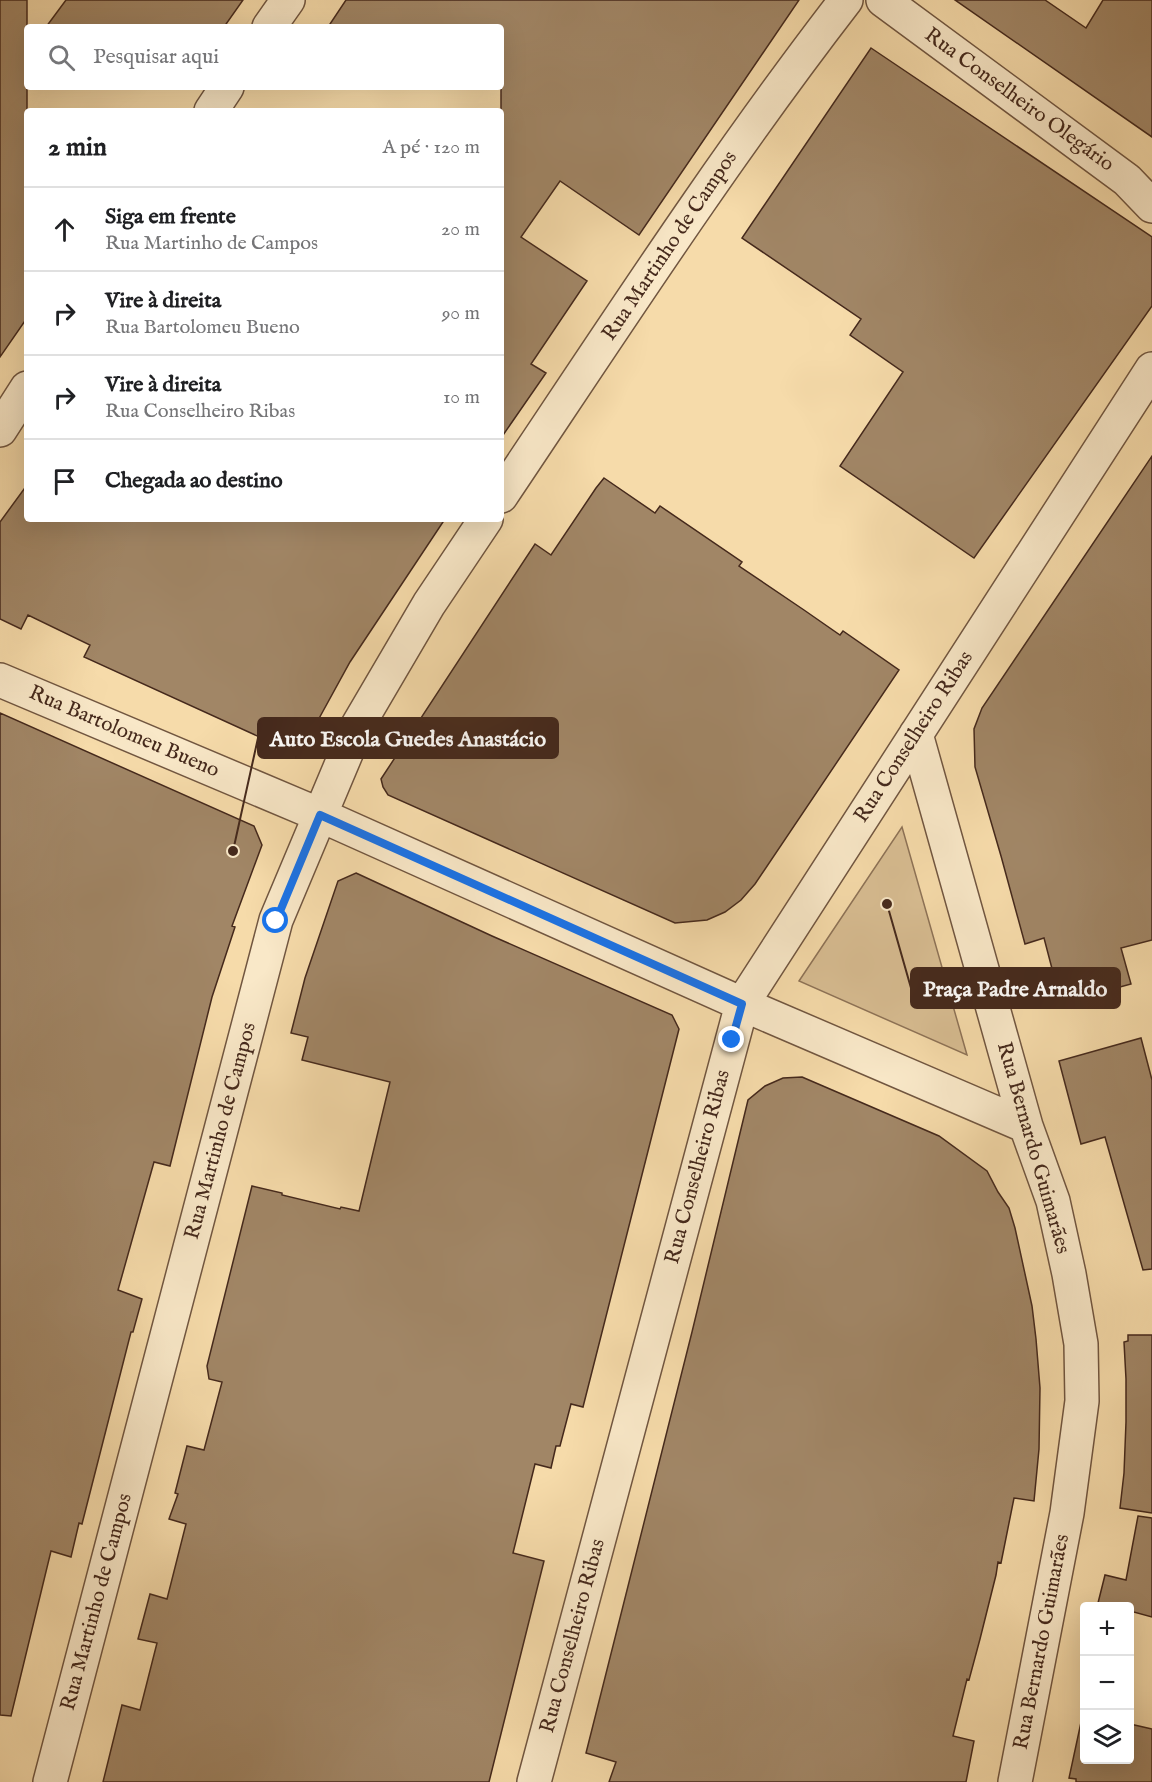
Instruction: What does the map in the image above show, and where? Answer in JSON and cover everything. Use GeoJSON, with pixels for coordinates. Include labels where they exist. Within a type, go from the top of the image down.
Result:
{"type":"FeatureCollection","features":[{"type":"Feature","properties":{"kind":"street"},"geometry":{"type":"LineString","coordinates":[[271,24],[288,0]]}},
{"type":"Feature","properties":{"kind":"street","name":"Rua Martinho de Campos"},"geometry":{"type":"LineString","coordinates":[[504,492],[672,241],[767,105],[846,0]]}},
{"type":"Feature","properties":{"kind":"street","name":"Rua Conselheiro Olegário"},"geometry":{"type":"LineString","coordinates":[[883,0],[1139,183],[1152,206]]}},
{"type":"Feature","properties":{"kind":"street"},"geometry":{"type":"LineString","coordinates":[[213,108],[225,90]]}},
{"type":"Feature","properties":{"kind":"street","name":"Rua Conselheiro Ribas"},"geometry":{"type":"LineString","coordinates":[[534,1782],[742,1004],[1152,369]]}},
{"type":"Feature","properties":{"kind":"street"},"geometry":{"type":"LineString","coordinates":[[0,430],[24,393]]}},
{"type":"Feature","properties":{"kind":"street","name":"Rua Martinho de Campos"},"geometry":{"type":"LineString","coordinates":[[50,1782],[276,921],[358,725],[429,604],[484,522]]}},
{"type":"Feature","properties":{"kind":"street","name":"Rua Bartolomeu Bueno"},"geometry":{"type":"LineString","coordinates":[[0,680],[320,815],[742,1004],[1026,1126]]}},
{"type":"Feature","properties":{"kind":"street","name":"Rua Bernardo Guimarães"},"geometry":{"type":"LineString","coordinates":[[916,734],[1026,1126],[1053,1201],[1081,1344],[1082,1401],[1067,1513],[1015,1782]]}},
{"type":"Feature","properties":{"kind":"shaded area"},"geometry":{"type":"Polygon","coordinates":[[[902,827],[967,1055],[799,981],[902,827]]]}},
{"type":"Feature","properties":{"kind":"building"},"geometry":{"type":"Polygon","coordinates":[[[0,0],[27,0],[27,24],[24,24],[24,90],[27,90],[27,108],[24,108],[24,322],[0,357],[0,0]]]}},
{"type":"Feature","properties":{"kind":"building"},"geometry":{"type":"Polygon","coordinates":[[[66,0],[243,0],[226,24],[48,24],[66,0]]]}},
{"type":"Feature","properties":{"kind":"building"},"geometry":{"type":"Polygon","coordinates":[[[346,0],[799,0],[639,235],[560,181],[521,237],[587,281],[531,364],[546,373],[504,434],[504,108],[501,108],[501,90],[504,90],[504,24],[330,24],[346,0]]]}},
{"type":"Feature","properties":{"kind":"building"},"geometry":{"type":"Polygon","coordinates":[[[955,0],[1045,0],[1086,28],[1103,0],[1152,0],[1152,137],[955,0]]]}},
{"type":"Feature","properties":{"kind":"building"},"geometry":{"type":"Polygon","coordinates":[[[871,48],[1152,237],[1152,306],[974,558],[840,466],[903,372],[850,335],[861,319],[742,238],[871,48]]]}},
{"type":"Feature","properties":{"kind":"building"},"geometry":{"type":"Polygon","coordinates":[[[1152,456],[1152,940],[1121,948],[1131,984],[1061,1003],[1044,938],[1025,944],[975,767],[974,729],[982,708],[1152,456]]]}},
{"type":"Feature","properties":{"kind":"building"},"geometry":{"type":"Polygon","coordinates":[[[604,478],[655,513],[660,506],[742,562],[739,566],[840,635],[843,631],[899,670],[755,884],[741,900],[725,912],[707,920],[675,923],[388,795],[381,779],[535,544],[551,555],[604,478]]]}},
{"type":"Feature","properties":{"kind":"building"},"geometry":{"type":"Polygon","coordinates":[[[24,489],[24,522],[443,522],[350,662],[305,744],[288,750],[84,657],[90,645],[28,615],[21,629],[0,619],[0,522],[24,489]]]}},
{"type":"Feature","properties":{"kind":"building"},"geometry":{"type":"Polygon","coordinates":[[[0,713],[254,826],[262,845],[232,926],[235,927],[212,997],[170,1166],[154,1162],[118,1290],[142,1299],[133,1332],[131,1332],[82,1524],[79,1523],[71,1557],[51,1551],[11,1716],[0,1715],[0,713]]]}},
{"type":"Feature","properties":{"kind":"building"},"geometry":{"type":"Polygon","coordinates":[[[356,873],[672,1015],[679,1029],[583,1407],[571,1404],[560,1446],[556,1446],[551,1468],[535,1464],[513,1553],[544,1561],[489,1782],[103,1782],[122,1705],[140,1710],[157,1643],[138,1639],[150,1594],[167,1599],[186,1524],[169,1519],[178,1494],[175,1493],[187,1446],[204,1450],[222,1382],[209,1379],[207,1366],[252,1186],[340,1209],[341,1207],[359,1211],[390,1082],[302,1060],[308,1037],[291,1033],[305,978],[338,881],[356,873]]]}},
{"type":"Feature","properties":{"kind":"building"},"geometry":{"type":"Polygon","coordinates":[[[1141,1038],[1152,1080],[1152,1269],[1143,1270],[1105,1137],[1081,1144],[1059,1061],[1141,1038]]]}},
{"type":"Feature","properties":{"kind":"building"},"geometry":{"type":"Polygon","coordinates":[[[802,1077],[939,1136],[987,1171],[1009,1208],[1015,1228],[1032,1306],[1036,1339],[1040,1388],[1039,1449],[1034,1501],[1014,1498],[1001,1563],[998,1562],[980,1639],[953,1736],[974,1741],[966,1782],[609,1782],[616,1762],[586,1753],[748,1100],[765,1086],[783,1078],[802,1077]]]}},
{"type":"Feature","properties":{"kind":"building"},"geometry":{"type":"Polygon","coordinates":[[[1128,1335],[1152,1335],[1152,1513],[1120,1508],[1126,1422],[1124,1342],[1128,1341],[1128,1335]]]}},
{"type":"Feature","properties":{"kind":"building"},"geometry":{"type":"Polygon","coordinates":[[[1138,1516],[1152,1518],[1152,1617],[1134,1612],[1134,1602],[1098,1602],[1105,1575],[1126,1580],[1138,1516]]]}},
{"type":"Feature","properties":{"kind":"building"},"geometry":{"type":"Polygon","coordinates":[[[1134,1725],[1152,1729],[1152,1782],[1076,1782],[1076,1779],[1069,1778],[1080,1727],[1080,1764],[1134,1764],[1134,1725]]]}},
{"type":"Feature","properties":{"kind":"place","name":"Auto Escola Guedes Anastácio"},"geometry":{"type":"Point","coordinates":[233,851]}},
{"type":"Feature","properties":{"kind":"place","name":"Praça Padre Arnaldo"},"geometry":{"type":"Point","coordinates":[887,904]}},
{"type":"Feature","properties":{"kind":"route"},"geometry":{"type":"LineString","coordinates":[[276,921],[320,815],[742,1004],[732,1040]]}}]}
